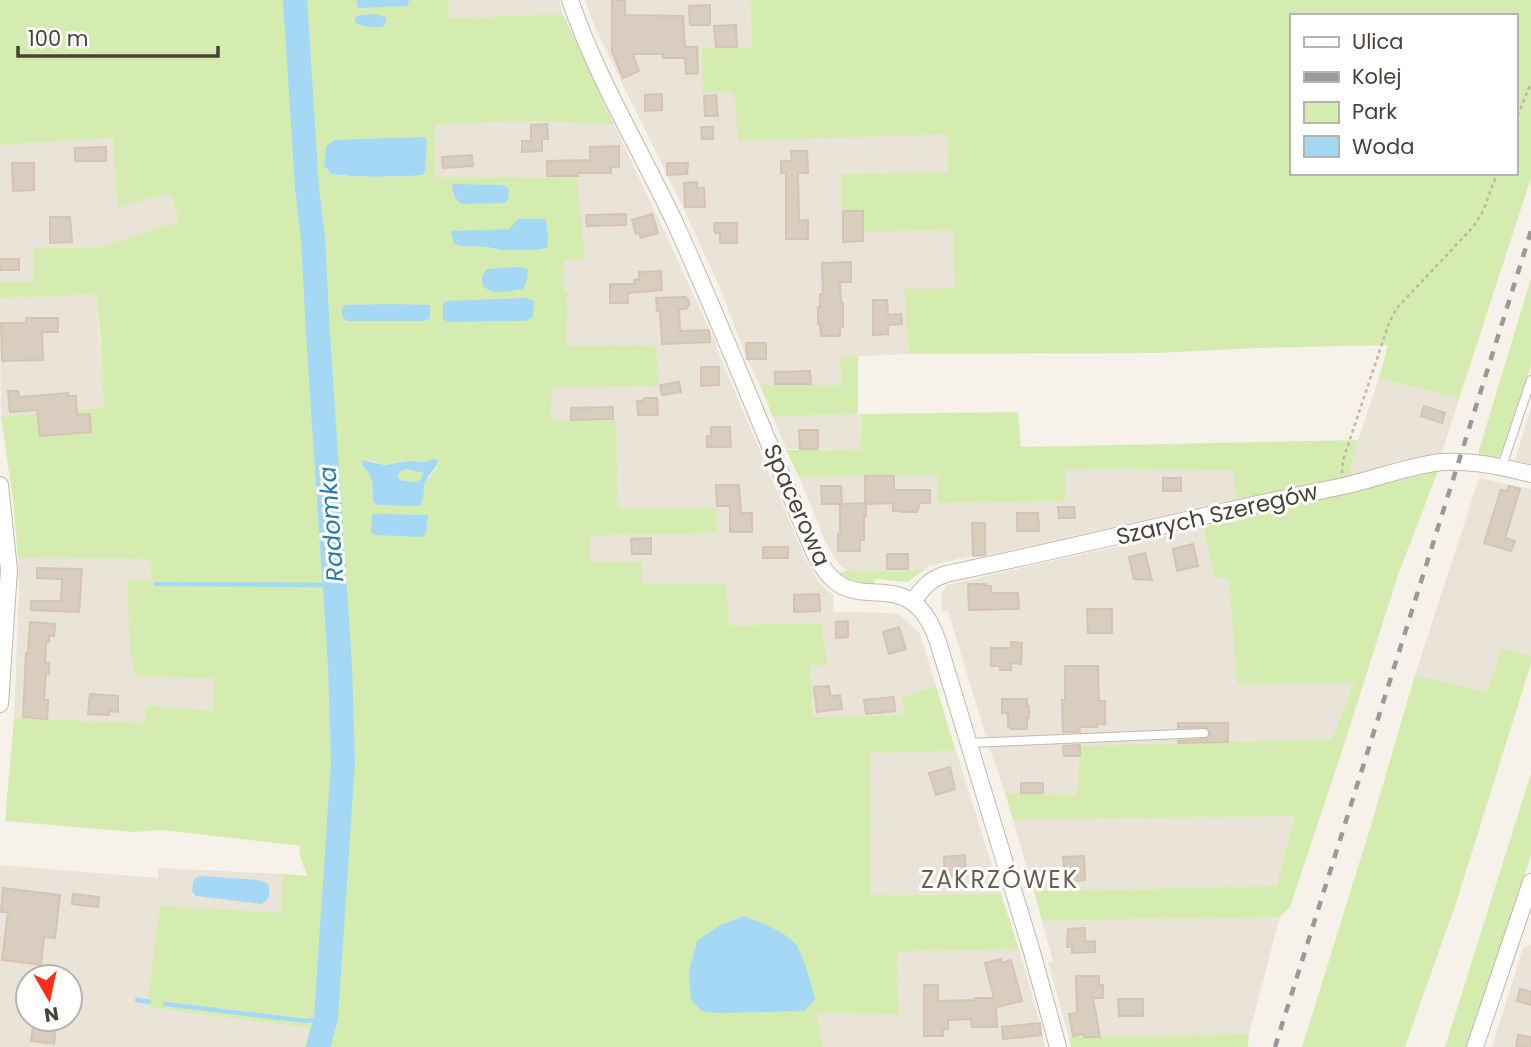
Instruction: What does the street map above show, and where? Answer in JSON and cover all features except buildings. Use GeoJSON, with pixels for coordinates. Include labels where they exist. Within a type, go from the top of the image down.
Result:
{"type":"FeatureCollection","features":[{"type":"Feature","properties":{"kind":"street","name":"Spacerowa"},"geometry":{"type":"LineString","coordinates":[[570,0],[596,66],[684,243],[814,552],[836,582],[849,589],[863,593],[889,594],[913,601]]}},
{"type":"Feature","properties":{"kind":"street","name":"Szarych Szeregów"},"geometry":{"type":"LineString","coordinates":[[913,601],[932,579],[946,575],[1341,486],[1410,467],[1444,462],[1502,467],[1531,474]]}},
{"type":"Feature","properties":{"kind":"street"},"geometry":{"type":"LineString","coordinates":[[0,485],[9,570],[0,704]]}},
{"type":"Feature","properties":{"kind":"street"},"geometry":{"type":"LineString","coordinates":[[913,601],[929,621],[936,636],[1032,952],[1058,1047]]}},
{"type":"Feature","properties":{"kind":"street"},"geometry":{"type":"LineString","coordinates":[[1475,1047],[1524,930],[1531,882]]}},
{"type":"Feature","properties":{"kind":"lane"},"geometry":{"type":"LineString","coordinates":[[1502,467],[1531,380]]}},
{"type":"Feature","properties":{"kind":"lane"},"geometry":{"type":"LineString","coordinates":[[968,743],[1204,733]]}},
{"type":"Feature","properties":{"kind":"path"},"geometry":{"type":"LineString","coordinates":[[1517,117],[1531,83]]}},
{"type":"Feature","properties":{"kind":"path"},"geometry":{"type":"LineString","coordinates":[[1341,486],[1343,460],[1389,323],[1397,308],[1474,226],[1483,211],[1496,175]]}},
{"type":"Feature","properties":{"kind":"shaded area"},"geometry":{"type":"Polygon","coordinates":[[[448,0],[559,0],[563,14],[449,18],[448,0]]]}},
{"type":"Feature","properties":{"kind":"shaded area"},"geometry":{"type":"Polygon","coordinates":[[[585,0],[750,0],[752,47],[702,49],[734,92],[947,134],[948,172],[841,174],[864,210],[864,232],[953,231],[955,289],[908,334],[909,354],[841,357],[842,385],[760,385],[747,359],[720,288],[597,32],[585,0]]]}},
{"type":"Feature","properties":{"kind":"shaded area"},"geometry":{"type":"Polygon","coordinates":[[[519,121],[614,124],[716,343],[805,558],[821,585],[834,596],[833,612],[898,613],[920,634],[936,686],[902,697],[906,715],[813,717],[811,665],[827,665],[821,623],[729,625],[725,585],[642,584],[641,562],[590,562],[589,536],[716,533],[716,509],[618,508],[616,420],[551,421],[552,388],[657,386],[655,345],[566,347],[568,293],[564,292],[564,260],[585,259],[435,178],[434,125],[519,121]]]}},
{"type":"Feature","properties":{"kind":"shaded area"},"geometry":{"type":"Polygon","coordinates":[[[113,138],[170,193],[179,222],[102,247],[35,248],[34,283],[0,282],[0,145],[113,138]]]}},
{"type":"Feature","properties":{"kind":"shaded area"},"geometry":{"type":"Polygon","coordinates":[[[96,295],[105,407],[1,417],[0,298],[96,295]]]}},
{"type":"Feature","properties":{"kind":"shaded area"},"geometry":{"type":"Polygon","coordinates":[[[1379,378],[1459,399],[1441,455],[1397,461],[1349,477],[1358,440],[1379,378]]]}},
{"type":"Feature","properties":{"kind":"shaded area"},"geometry":{"type":"Polygon","coordinates":[[[1531,408],[1531,465],[1515,460],[1531,408]]]}},
{"type":"Feature","properties":{"kind":"shaded area"},"geometry":{"type":"Polygon","coordinates":[[[861,414],[860,450],[786,449],[773,417],[861,414]]]}},
{"type":"Feature","properties":{"kind":"shaded area"},"geometry":{"type":"Polygon","coordinates":[[[1064,469],[1235,470],[1236,499],[985,556],[944,562],[928,566],[924,570],[847,571],[838,563],[826,543],[799,477],[937,475],[939,503],[1065,501],[1064,469]]]}},
{"type":"Feature","properties":{"kind":"shaded area"},"geometry":{"type":"Polygon","coordinates":[[[1479,478],[1531,489],[1531,656],[1502,648],[1487,692],[1415,675],[1479,478]]]}},
{"type":"Feature","properties":{"kind":"shaded area"},"geometry":{"type":"Polygon","coordinates":[[[1203,527],[1215,578],[1229,578],[1237,684],[1354,683],[1332,739],[1080,747],[1077,795],[1005,793],[948,611],[942,611],[942,592],[947,585],[1203,527]]]}},
{"type":"Feature","properties":{"kind":"shaded area"},"geometry":{"type":"Polygon","coordinates":[[[18,558],[150,559],[151,581],[127,580],[214,678],[214,711],[147,705],[146,723],[14,718],[18,558]]]}},
{"type":"Feature","properties":{"kind":"shaded area"},"geometry":{"type":"Polygon","coordinates":[[[956,751],[1001,894],[871,895],[870,752],[956,751]]]}},
{"type":"Feature","properties":{"kind":"shaded area"},"geometry":{"type":"Polygon","coordinates":[[[1295,816],[1276,886],[1034,891],[1013,820],[1295,816]]]}},
{"type":"Feature","properties":{"kind":"shaded area"},"geometry":{"type":"Polygon","coordinates":[[[0,865],[158,878],[158,868],[283,874],[281,913],[147,1007],[309,1028],[305,1047],[0,1047],[0,865]]]}},
{"type":"Feature","properties":{"kind":"shaded area"},"geometry":{"type":"Polygon","coordinates":[[[1280,917],[1249,1034],[1069,1037],[1048,962],[1053,961],[1042,921],[1280,917]]]}},
{"type":"Feature","properties":{"kind":"shaded area"},"geometry":{"type":"Polygon","coordinates":[[[1531,944],[1531,1047],[1492,1047],[1523,948],[1531,944]]]}},
{"type":"Feature","properties":{"kind":"shaded area"},"geometry":{"type":"Polygon","coordinates":[[[1019,949],[1045,1047],[823,1047],[816,1013],[899,1014],[897,952],[1019,949]]]}},
{"type":"Feature","properties":{"kind":"green space"},"geometry":{"type":"Polygon","coordinates":[[[0,0],[356,0],[407,6],[409,0],[448,0],[449,18],[563,14],[614,124],[519,121],[435,125],[435,177],[577,178],[585,259],[564,260],[564,292],[568,292],[566,346],[656,345],[658,386],[552,388],[551,421],[616,420],[618,508],[716,508],[717,533],[590,536],[590,562],[642,562],[642,584],[726,584],[729,625],[821,623],[828,665],[811,665],[813,717],[905,715],[902,697],[936,686],[956,751],[870,753],[871,895],[1001,894],[1019,949],[897,952],[899,1014],[816,1013],[823,1047],[305,1047],[309,1028],[147,1007],[160,906],[281,913],[283,874],[307,876],[299,853],[301,846],[162,830],[134,832],[5,821],[14,718],[146,723],[146,705],[214,711],[213,678],[135,676],[130,646],[127,580],[151,580],[150,559],[18,558],[1,417],[104,407],[96,295],[0,298],[0,282],[34,282],[34,248],[102,247],[179,221],[170,193],[118,207],[113,138],[0,145],[0,0]],[[424,137],[381,140],[331,174],[397,177],[424,137]],[[452,184],[463,204],[505,203],[502,185],[452,184]],[[509,229],[461,246],[501,250],[514,250],[509,229]],[[443,303],[443,320],[525,321],[443,303]],[[433,459],[425,462],[408,461],[385,465],[369,460],[374,482],[372,496],[425,487],[426,481],[437,468],[433,459]]]}},
{"type":"Feature","properties":{"kind":"green space"},"geometry":{"type":"Polygon","coordinates":[[[750,0],[1531,0],[1531,178],[1459,399],[1379,378],[1388,345],[1157,353],[909,354],[904,289],[955,288],[953,231],[864,232],[864,210],[842,210],[841,174],[948,172],[947,134],[738,141],[734,92],[703,92],[702,48],[752,47],[750,0]]]}},
{"type":"Feature","properties":{"kind":"green space"},"geometry":{"type":"Polygon","coordinates":[[[1531,278],[1531,365],[1502,454],[1495,459],[1479,456],[1479,450],[1531,278]]]}},
{"type":"Feature","properties":{"kind":"green space"},"geometry":{"type":"Polygon","coordinates":[[[858,356],[858,414],[773,417],[760,385],[842,385],[840,357],[858,356]]]}},
{"type":"Feature","properties":{"kind":"green space"},"geometry":{"type":"Polygon","coordinates":[[[1018,412],[1021,447],[1358,440],[1349,477],[1236,499],[1234,470],[1065,469],[1065,501],[938,503],[937,475],[799,477],[786,450],[860,450],[861,414],[1018,412]]]}},
{"type":"Feature","properties":{"kind":"green space"},"geometry":{"type":"Polygon","coordinates":[[[407,469],[425,472],[420,481],[400,480],[400,471],[407,469]]]}},
{"type":"Feature","properties":{"kind":"green space"},"geometry":{"type":"Polygon","coordinates":[[[1438,471],[1398,575],[1290,907],[1280,917],[1042,921],[1034,891],[1276,886],[1295,816],[1013,820],[1005,793],[1077,795],[1080,746],[1332,739],[1354,683],[1237,685],[1229,579],[1215,578],[1203,527],[1438,471]]]}},
{"type":"Feature","properties":{"kind":"green space"},"geometry":{"type":"Polygon","coordinates":[[[924,570],[907,582],[875,579],[874,584],[856,582],[839,573],[847,571],[924,570]]]}},
{"type":"Feature","properties":{"kind":"green space"},"geometry":{"type":"Polygon","coordinates":[[[1502,648],[1531,656],[1531,664],[1456,903],[1405,1047],[1302,1047],[1415,675],[1487,692],[1502,648]]]}},
{"type":"Feature","properties":{"kind":"green space"},"geometry":{"type":"Polygon","coordinates":[[[1531,773],[1531,855],[1469,1047],[1445,1047],[1531,773]]]}},
{"type":"Feature","properties":{"kind":"green space"},"geometry":{"type":"Polygon","coordinates":[[[1249,1034],[1248,1047],[1071,1047],[1069,1037],[1249,1034]]]}},
{"type":"Feature","properties":{"kind":"water"},"geometry":{"type":"Polygon","coordinates":[[[356,0],[409,0],[408,6],[358,8],[356,0]]]}},
{"type":"Feature","properties":{"kind":"water"},"geometry":{"type":"Polygon","coordinates":[[[373,14],[386,17],[386,23],[382,27],[355,22],[356,16],[373,14]]]}},
{"type":"Feature","properties":{"kind":"water"},"geometry":{"type":"Polygon","coordinates":[[[424,137],[427,141],[425,173],[422,175],[376,177],[331,174],[324,165],[326,147],[334,140],[424,137]]]}},
{"type":"Feature","properties":{"kind":"water"},"geometry":{"type":"Polygon","coordinates":[[[452,184],[502,185],[509,189],[508,200],[505,203],[462,204],[454,196],[452,184]]]}},
{"type":"Feature","properties":{"kind":"water"},"geometry":{"type":"Polygon","coordinates":[[[518,219],[546,219],[547,248],[501,250],[454,244],[451,231],[509,229],[518,219]]]}},
{"type":"Feature","properties":{"kind":"water"},"geometry":{"type":"Polygon","coordinates":[[[486,269],[528,269],[523,289],[497,292],[483,286],[482,277],[486,269]]]}},
{"type":"Feature","properties":{"kind":"water"},"geometry":{"type":"Polygon","coordinates":[[[526,298],[534,301],[534,308],[532,318],[525,321],[443,320],[443,303],[448,301],[526,298]]]}},
{"type":"Feature","properties":{"kind":"water"},"geometry":{"type":"Polygon","coordinates":[[[345,305],[430,305],[430,318],[425,321],[348,321],[343,318],[341,309],[345,305]]]}},
{"type":"Feature","properties":{"kind":"water"},"geometry":{"type":"Polygon","coordinates":[[[362,460],[385,465],[408,461],[438,460],[427,478],[420,506],[378,505],[373,502],[372,480],[362,460]],[[407,469],[400,471],[398,476],[400,480],[415,482],[420,480],[424,473],[407,469]]]}},
{"type":"Feature","properties":{"kind":"water"},"geometry":{"type":"Polygon","coordinates":[[[372,515],[428,515],[426,534],[422,537],[374,535],[371,532],[372,515]]]}},
{"type":"Feature","properties":{"kind":"water"},"geometry":{"type":"Polygon","coordinates":[[[201,876],[258,880],[267,883],[269,897],[262,904],[196,896],[192,891],[193,882],[201,876]]]}},
{"type":"Feature","properties":{"kind":"water"},"geometry":{"type":"Polygon","coordinates":[[[744,916],[780,932],[797,946],[815,999],[804,1011],[719,1013],[701,1011],[691,999],[689,972],[697,941],[720,925],[744,916]]]}},
{"type":"Feature","properties":{"kind":"waterway","name":"Radomka"},"geometry":{"type":"LineString","coordinates":[[295,0],[340,665],[343,762],[326,1018],[318,1047]]}},
{"type":"Feature","properties":{"kind":"waterway"},"geometry":{"type":"LineString","coordinates":[[156,584],[335,585]]}},
{"type":"Feature","properties":{"kind":"waterway"},"geometry":{"type":"LineString","coordinates":[[137,1000],[149,1002]]}},
{"type":"Feature","properties":{"kind":"waterway"},"geometry":{"type":"LineString","coordinates":[[165,1004],[305,1021],[326,1018]]}},
{"type":"Feature","properties":{"kind":"railway"},"geometry":{"type":"LineString","coordinates":[[1275,1047],[1531,231]]}},
{"type":"Feature","properties":{"kind":"district","name":"ZAKRZÓWEK"},"geometry":{"type":"Point","coordinates":[1000,879]}}]}
